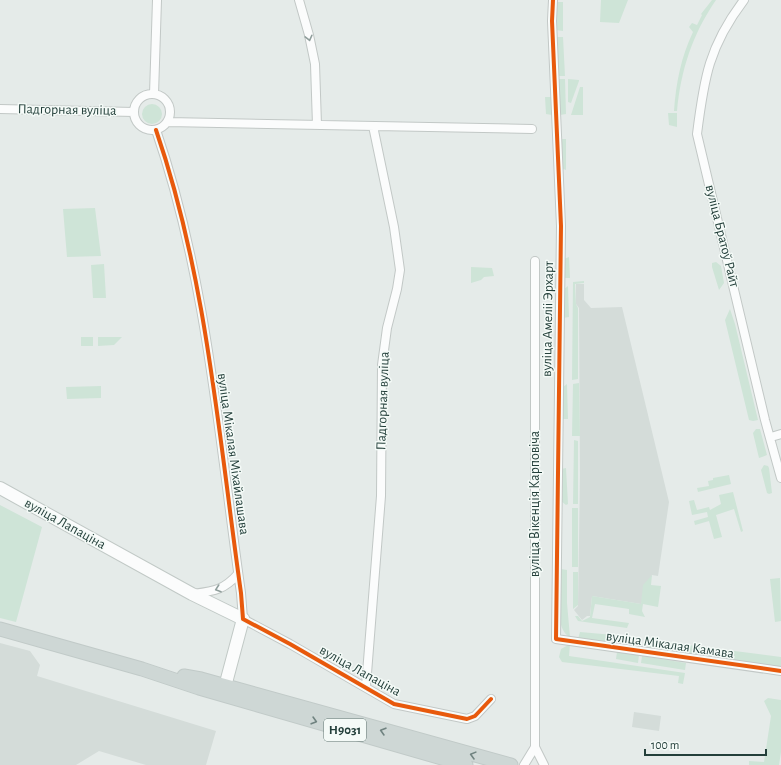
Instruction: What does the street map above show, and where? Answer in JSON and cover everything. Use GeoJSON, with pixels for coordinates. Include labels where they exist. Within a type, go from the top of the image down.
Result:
{"type":"FeatureCollection","features":[{"type":"Feature","properties":{"kind":"main road","name":"вуліца Лапаціна"},"geometry":{"type":"LineString","coordinates":[[0,488],[192,594],[243,619]]}},
{"type":"Feature","properties":{"kind":"main road"},"geometry":{"type":"LineString","coordinates":[[224,690],[243,619]]}},
{"type":"Feature","properties":{"kind":"main road","name":"Н9031"},"geometry":{"type":"LineString","coordinates":[[0,629],[142,669],[511,765]]}},
{"type":"Feature","properties":{"kind":"main road","name":"Н9031"},"geometry":{"type":"LineString","coordinates":[[224,690],[466,765]]}},
{"type":"Feature","properties":{"kind":"street"},"geometry":{"type":"LineString","coordinates":[[157,0],[154,94],[161,96],[167,101],[170,108],[168,122]]}},
{"type":"Feature","properties":{"kind":"street"},"geometry":{"type":"LineString","coordinates":[[299,0],[309,35],[315,64],[318,125]]}},
{"type":"Feature","properties":{"kind":"street","name":"вуліца Амеліі Эрхарт"},"geometry":{"type":"LineString","coordinates":[[553,0],[552,28],[561,226],[556,639]]}},
{"type":"Feature","properties":{"kind":"street","name":"вуліца Братоў Райт"},"geometry":{"type":"LineString","coordinates":[[744,0],[723,29],[714,49],[702,91],[697,134],[727,254],[765,420],[771,437],[781,478]]}},
{"type":"Feature","properties":{"kind":"street","name":"Падгорная вуліца"},"geometry":{"type":"LineString","coordinates":[[154,94],[140,99],[134,112],[136,120],[140,126],[148,130],[156,130]]}},
{"type":"Feature","properties":{"kind":"street","name":"Падгорная вуліца"},"geometry":{"type":"LineString","coordinates":[[0,109],[134,112]]}},
{"type":"Feature","properties":{"kind":"street"},"geometry":{"type":"LineString","coordinates":[[156,130],[168,122],[532,129]]}},
{"type":"Feature","properties":{"kind":"street","name":"Падгорная вуліца"},"geometry":{"type":"LineString","coordinates":[[366,686],[381,496],[382,365],[387,328],[397,290],[400,270],[394,227],[373,126]]}},
{"type":"Feature","properties":{"kind":"street","name":"вуліца Мікалая Міхайлашава"},"geometry":{"type":"LineString","coordinates":[[156,130],[180,214],[198,295],[214,394],[243,619]]}},
{"type":"Feature","properties":{"kind":"street","name":"вуліца Вікенція Карповіча"},"geometry":{"type":"LineString","coordinates":[[534,747],[535,261]]}},
{"type":"Feature","properties":{"kind":"street"},"geometry":{"type":"LineString","coordinates":[[771,437],[781,434]]}},
{"type":"Feature","properties":{"kind":"street"},"geometry":{"type":"LineString","coordinates":[[192,594],[217,590],[227,586],[238,574]]}},
{"type":"Feature","properties":{"kind":"street","name":"вуліца Лапаціна"},"geometry":{"type":"LineString","coordinates":[[243,619],[366,686],[394,704],[467,719],[475,716],[491,699]]}},
{"type":"Feature","properties":{"kind":"street","name":"вуліца Мікалая Камава"},"geometry":{"type":"LineString","coordinates":[[556,639],[781,671]]}},
{"type":"Feature","properties":{"kind":"street"},"geometry":{"type":"LineString","coordinates":[[524,765],[534,747]]}},
{"type":"Feature","properties":{"kind":"street"},"geometry":{"type":"LineString","coordinates":[[534,747],[544,765]]}},
{"type":"Feature","properties":{"kind":"shaded area"},"geometry":{"type":"Polygon","coordinates":[[[576,284],[584,284],[584,300],[591,308],[622,307],[669,502],[658,576],[652,575],[641,604],[592,596],[590,616],[587,616],[582,620],[574,610],[578,606],[580,475],[579,308],[576,304],[576,284]]]}},
{"type":"Feature","properties":{"kind":"shaded area"},"geometry":{"type":"Polygon","coordinates":[[[0,643],[30,651],[40,665],[37,676],[216,731],[206,765],[146,765],[99,751],[76,765],[0,765],[0,643]]]}},
{"type":"Feature","properties":{"kind":"shaded area"},"geometry":{"type":"Polygon","coordinates":[[[634,712],[661,716],[659,731],[632,727],[634,712]]]}},
{"type":"Feature","properties":{"kind":"green space"},"geometry":{"type":"Polygon","coordinates":[[[601,0],[628,0],[619,23],[600,22],[601,0]]]}},
{"type":"Feature","properties":{"kind":"green space"},"geometry":{"type":"Polygon","coordinates":[[[712,0],[716,0],[700,26],[689,53],[681,81],[677,111],[674,111],[680,70],[685,51],[693,32],[689,27],[692,23],[697,25],[702,15],[701,14],[712,0]]]}},
{"type":"Feature","properties":{"kind":"green space"},"geometry":{"type":"Polygon","coordinates":[[[556,2],[563,2],[563,31],[556,30],[556,2]]]}},
{"type":"Feature","properties":{"kind":"green space"},"geometry":{"type":"Polygon","coordinates":[[[557,37],[563,37],[565,76],[558,76],[557,37]]]}},
{"type":"Feature","properties":{"kind":"green space"},"geometry":{"type":"Polygon","coordinates":[[[558,79],[565,79],[566,114],[560,115],[558,79]]]}},
{"type":"Feature","properties":{"kind":"green space"},"geometry":{"type":"Polygon","coordinates":[[[568,79],[579,80],[571,103],[568,102],[568,79]]]}},
{"type":"Feature","properties":{"kind":"green space"},"geometry":{"type":"Polygon","coordinates":[[[580,87],[583,87],[583,115],[571,115],[580,87]]]}},
{"type":"Feature","properties":{"kind":"green space"},"geometry":{"type":"Polygon","coordinates":[[[545,97],[552,97],[552,115],[546,114],[545,97]]]}},
{"type":"Feature","properties":{"kind":"green space"},"geometry":{"type":"Polygon","coordinates":[[[152,104],[159,107],[162,114],[159,121],[152,124],[145,121],[142,114],[145,107],[152,104]]]}},
{"type":"Feature","properties":{"kind":"green space"},"geometry":{"type":"Polygon","coordinates":[[[668,113],[677,113],[677,127],[669,125],[668,113]]]}},
{"type":"Feature","properties":{"kind":"green space"},"geometry":{"type":"Polygon","coordinates":[[[562,139],[566,139],[566,170],[561,168],[562,139]]]}},
{"type":"Feature","properties":{"kind":"green space"},"geometry":{"type":"Polygon","coordinates":[[[95,208],[101,256],[67,257],[63,209],[95,208]]]}},
{"type":"Feature","properties":{"kind":"green space"},"geometry":{"type":"Polygon","coordinates":[[[569,257],[570,278],[565,278],[562,274],[564,259],[569,257]]]}},
{"type":"Feature","properties":{"kind":"green space"},"geometry":{"type":"Polygon","coordinates":[[[716,262],[721,266],[724,283],[719,290],[712,267],[712,263],[716,262]]]}},
{"type":"Feature","properties":{"kind":"green space"},"geometry":{"type":"Polygon","coordinates":[[[104,264],[106,298],[93,298],[91,265],[104,264]]]}},
{"type":"Feature","properties":{"kind":"green space"},"geometry":{"type":"Polygon","coordinates":[[[471,267],[492,268],[494,276],[484,277],[481,280],[471,283],[471,267]]]}},
{"type":"Feature","properties":{"kind":"green space"},"geometry":{"type":"Polygon","coordinates":[[[584,281],[584,283],[575,284],[576,304],[578,308],[578,379],[572,380],[573,282],[584,281]]]}},
{"type":"Feature","properties":{"kind":"green space"},"geometry":{"type":"Polygon","coordinates":[[[568,286],[569,317],[563,318],[563,290],[568,286]]]}},
{"type":"Feature","properties":{"kind":"green space"},"geometry":{"type":"Polygon","coordinates":[[[730,309],[758,420],[749,420],[725,320],[730,309]]]}},
{"type":"Feature","properties":{"kind":"green space"},"geometry":{"type":"Polygon","coordinates":[[[81,337],[93,337],[93,346],[81,346],[81,337]]]}},
{"type":"Feature","properties":{"kind":"green space"},"geometry":{"type":"Polygon","coordinates":[[[98,337],[122,337],[114,345],[98,346],[98,337]]]}},
{"type":"Feature","properties":{"kind":"green space"},"geometry":{"type":"Polygon","coordinates":[[[579,383],[580,436],[572,436],[573,384],[579,383]]]}},
{"type":"Feature","properties":{"kind":"green space"},"geometry":{"type":"Polygon","coordinates":[[[567,384],[568,419],[563,419],[563,387],[567,384]]]}},
{"type":"Feature","properties":{"kind":"green space"},"geometry":{"type":"Polygon","coordinates":[[[101,386],[101,398],[67,399],[66,387],[101,386]]]}},
{"type":"Feature","properties":{"kind":"green space"},"geometry":{"type":"Polygon","coordinates":[[[756,429],[760,429],[767,455],[759,458],[753,433],[756,429]]]}},
{"type":"Feature","properties":{"kind":"green space"},"geometry":{"type":"Polygon","coordinates":[[[574,440],[578,441],[578,504],[573,504],[574,440]]]}},
{"type":"Feature","properties":{"kind":"green space"},"geometry":{"type":"Polygon","coordinates":[[[764,465],[768,466],[769,468],[772,493],[769,494],[767,493],[761,470],[764,465]]]}},
{"type":"Feature","properties":{"kind":"green space"},"geometry":{"type":"Polygon","coordinates":[[[566,468],[568,504],[566,505],[561,501],[561,469],[566,468]]]}},
{"type":"Feature","properties":{"kind":"green space"},"geometry":{"type":"Polygon","coordinates":[[[729,475],[731,484],[698,492],[697,488],[709,486],[708,481],[713,480],[713,478],[729,475]]]}},
{"type":"Feature","properties":{"kind":"green space"},"geometry":{"type":"Polygon","coordinates":[[[733,492],[743,531],[741,532],[734,509],[716,515],[722,537],[714,539],[709,521],[695,525],[694,521],[708,517],[707,512],[692,515],[689,501],[694,500],[697,510],[709,507],[710,510],[721,504],[719,495],[733,492]]]}},
{"type":"Feature","properties":{"kind":"green space"},"geometry":{"type":"Polygon","coordinates":[[[0,505],[42,527],[16,622],[0,618],[0,505]]]}},
{"type":"Feature","properties":{"kind":"green space"},"geometry":{"type":"Polygon","coordinates":[[[572,508],[578,508],[578,567],[572,567],[572,508]]]}},
{"type":"Feature","properties":{"kind":"green space"},"geometry":{"type":"Polygon","coordinates":[[[561,569],[567,570],[567,603],[570,637],[561,625],[559,616],[561,569]]]}},
{"type":"Feature","properties":{"kind":"green space"},"geometry":{"type":"Polygon","coordinates":[[[573,572],[578,572],[578,605],[573,609],[573,572]]]}},
{"type":"Feature","properties":{"kind":"green space"},"geometry":{"type":"Polygon","coordinates":[[[652,575],[651,585],[661,586],[658,607],[643,604],[642,611],[645,617],[629,614],[629,609],[595,604],[592,618],[629,623],[627,628],[578,621],[575,616],[578,616],[582,621],[590,617],[592,596],[641,604],[643,585],[652,575]]]}},
{"type":"Feature","properties":{"kind":"green space"},"geometry":{"type":"Polygon","coordinates":[[[780,578],[781,621],[775,622],[770,579],[780,578]]]}},
{"type":"Feature","properties":{"kind":"green space"},"geometry":{"type":"Polygon","coordinates":[[[580,632],[625,636],[625,641],[620,645],[578,639],[580,632]]]}},
{"type":"Feature","properties":{"kind":"green space"},"geometry":{"type":"Polygon","coordinates":[[[649,640],[781,657],[781,668],[647,650],[649,640]]]}},
{"type":"Feature","properties":{"kind":"green space"},"geometry":{"type":"Polygon","coordinates":[[[570,644],[569,656],[685,673],[683,684],[678,683],[679,676],[562,662],[559,657],[561,649],[570,644]]]}},
{"type":"Feature","properties":{"kind":"green space"},"geometry":{"type":"Polygon","coordinates":[[[617,652],[639,655],[638,663],[616,659],[617,652]]]}},
{"type":"Feature","properties":{"kind":"green space"},"geometry":{"type":"Polygon","coordinates":[[[642,656],[686,663],[685,670],[641,663],[642,656]]]}},
{"type":"Feature","properties":{"kind":"green space"},"geometry":{"type":"Polygon","coordinates":[[[768,698],[781,700],[781,752],[779,765],[749,765],[749,761],[764,762],[771,716],[764,701],[768,698]]]}},
{"type":"Feature","properties":{"kind":"cycle path"},"geometry":{"type":"LineString","coordinates":[[553,0],[552,21],[561,226],[556,639],[781,671]]}},
{"type":"Feature","properties":{"kind":"cycle path"},"geometry":{"type":"LineString","coordinates":[[156,130],[188,243],[200,301],[218,418],[241,593],[243,619],[290,644],[394,704],[467,719],[475,716],[491,699]]}}]}
